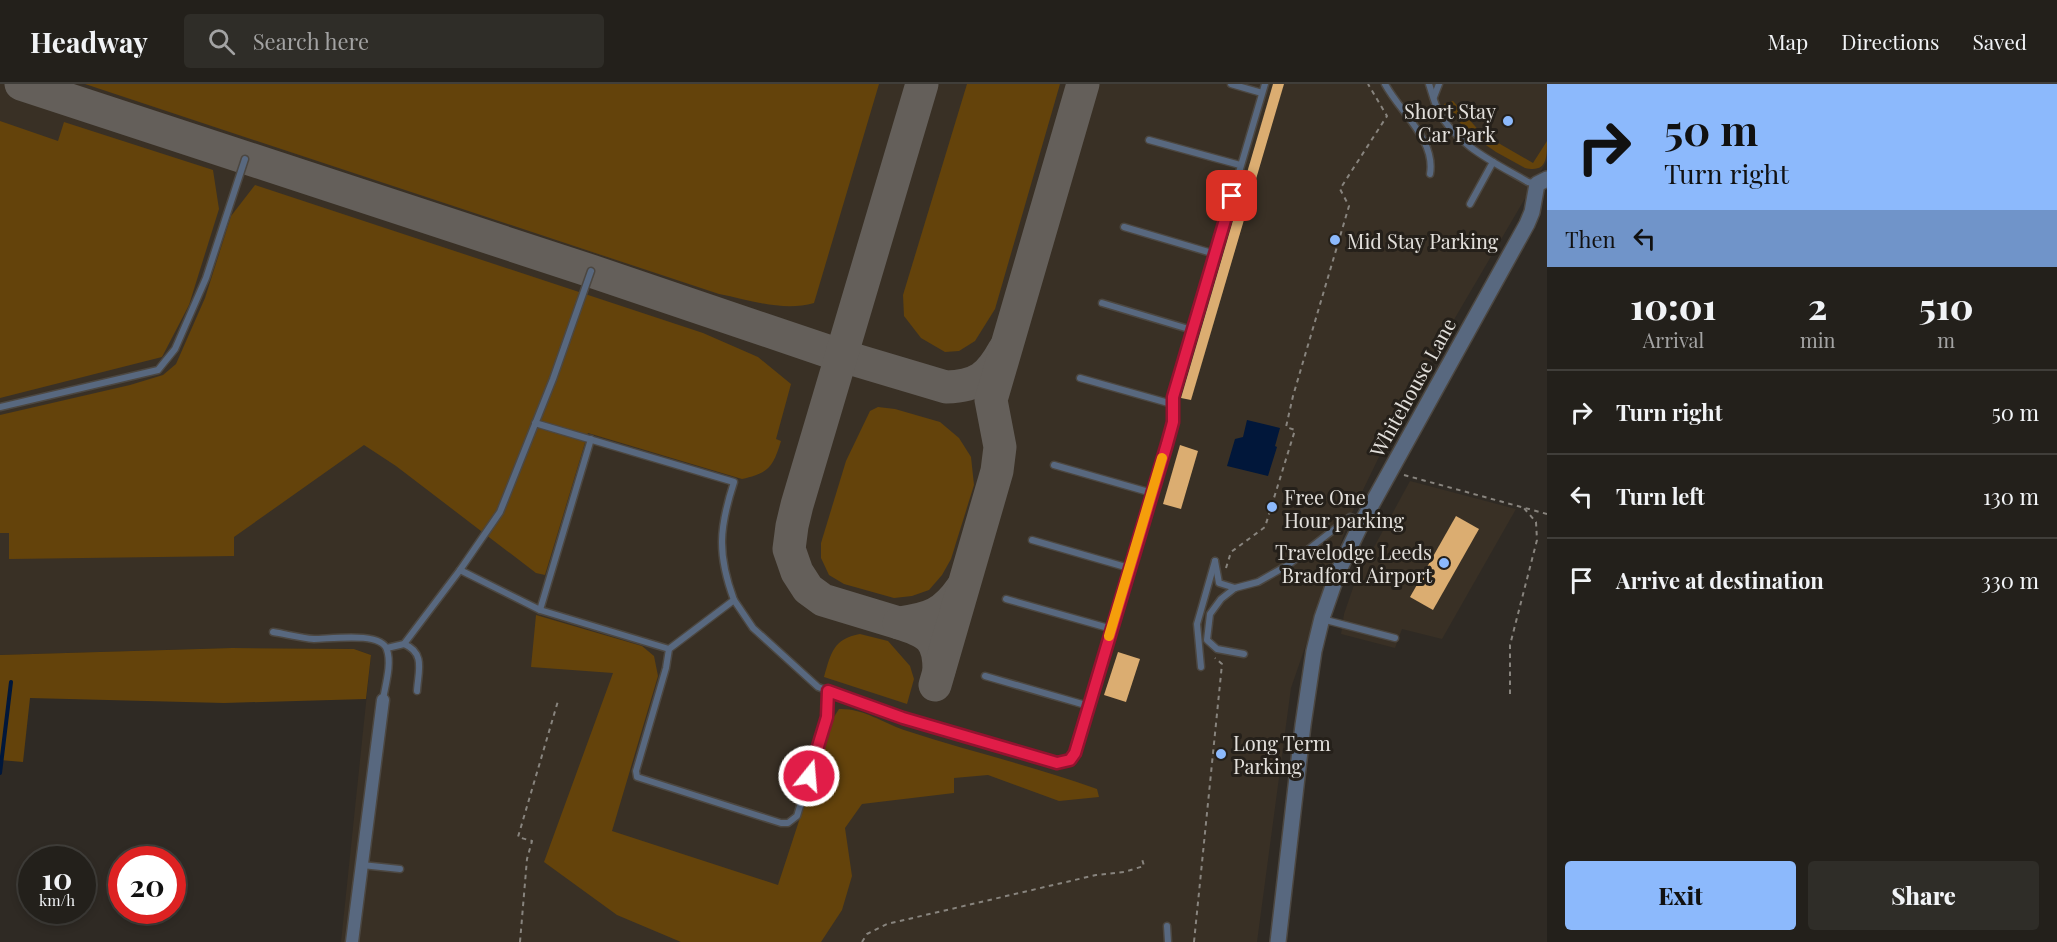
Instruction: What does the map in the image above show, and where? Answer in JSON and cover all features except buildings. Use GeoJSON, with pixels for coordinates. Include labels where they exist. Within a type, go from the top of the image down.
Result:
{"type":"FeatureCollection","features":[{"type":"Feature","properties":{"kind":"street","name":"Whitehouse Lane"},"geometry":{"type":"LineString","coordinates":[[1278,942],[1312,657],[1322,618],[1338,572],[1362,522],[1527,224],[1542,181]]}},
{"type":"Feature","properties":{"kind":"street"},"geometry":{"type":"LineString","coordinates":[[352,942],[383,700]]}},
{"type":"Feature","properties":{"kind":"lane"},"geometry":{"type":"LineString","coordinates":[[1231,84],[1262,93]]}},
{"type":"Feature","properties":{"kind":"lane"},"geometry":{"type":"LineString","coordinates":[[535,423],[734,482],[724,518],[721,551],[734,600],[753,628],[818,687],[903,718],[1057,763],[1070,760],[1075,753],[1173,422],[1172,404],[1192,330],[1265,84]]}},
{"type":"Feature","properties":{"kind":"lane"},"geometry":{"type":"LineString","coordinates":[[1385,84],[1425,143],[1432,161],[1430,174]]}},
{"type":"Feature","properties":{"kind":"lane"},"geometry":{"type":"LineString","coordinates":[[1429,84],[1439,112],[1451,129],[1474,150],[1528,182],[1542,181]]}},
{"type":"Feature","properties":{"kind":"lane"},"geometry":{"type":"LineString","coordinates":[[1434,98],[1439,84]]}},
{"type":"Feature","properties":{"kind":"lane"},"geometry":{"type":"LineString","coordinates":[[1149,140],[1240,165]]}},
{"type":"Feature","properties":{"kind":"lane"},"geometry":{"type":"LineString","coordinates":[[0,407],[158,370],[175,350],[206,278],[245,159]]}},
{"type":"Feature","properties":{"kind":"lane"},"geometry":{"type":"LineString","coordinates":[[1470,204],[1493,162]]}},
{"type":"Feature","properties":{"kind":"lane"},"geometry":{"type":"LineString","coordinates":[[1124,227],[1215,254]]}},
{"type":"Feature","properties":{"kind":"lane"},"geometry":{"type":"LineString","coordinates":[[404,644],[500,512],[591,271]]}},
{"type":"Feature","properties":{"kind":"lane"},"geometry":{"type":"LineString","coordinates":[[1102,303],[1192,330]]}},
{"type":"Feature","properties":{"kind":"lane"},"geometry":{"type":"LineString","coordinates":[[1080,378],[1172,404]]}},
{"type":"Feature","properties":{"kind":"lane"},"geometry":{"type":"LineString","coordinates":[[540,610],[591,439]]}},
{"type":"Feature","properties":{"kind":"lane"},"geometry":{"type":"LineString","coordinates":[[1054,465],[1152,493]]}},
{"type":"Feature","properties":{"kind":"lane"},"geometry":{"type":"LineString","coordinates":[[1244,654],[1217,649],[1207,640],[1210,614],[1221,599],[1235,588],[1258,582],[1288,565],[1350,517],[1362,522]]}},
{"type":"Feature","properties":{"kind":"lane"},"geometry":{"type":"LineString","coordinates":[[1032,540],[1130,568]]}},
{"type":"Feature","properties":{"kind":"lane"},"geometry":{"type":"LineString","coordinates":[[1201,667],[1197,624],[1215,561],[1219,584],[1235,588]]}},
{"type":"Feature","properties":{"kind":"lane"},"geometry":{"type":"LineString","coordinates":[[460,570],[540,610],[669,649]]}},
{"type":"Feature","properties":{"kind":"lane"},"geometry":{"type":"LineString","coordinates":[[1006,599],[1112,629]]}},
{"type":"Feature","properties":{"kind":"lane"},"geometry":{"type":"LineString","coordinates":[[734,600],[669,649],[666,668],[636,771],[637,777],[781,823],[788,823],[797,816],[827,717],[828,691]]}},
{"type":"Feature","properties":{"kind":"lane"},"geometry":{"type":"LineString","coordinates":[[1322,618],[1395,638]]}},
{"type":"Feature","properties":{"kind":"lane"},"geometry":{"type":"LineString","coordinates":[[273,632],[312,639],[371,638],[382,642],[387,648],[388,659],[383,700]]}},
{"type":"Feature","properties":{"kind":"lane"},"geometry":{"type":"LineString","coordinates":[[387,648],[404,644],[413,648],[420,657],[417,691]]}},
{"type":"Feature","properties":{"kind":"lane"},"geometry":{"type":"LineString","coordinates":[[984,676],[1089,706]]}},
{"type":"Feature","properties":{"kind":"lane"},"geometry":{"type":"LineString","coordinates":[[362,865],[400,869]]}},
{"type":"Feature","properties":{"kind":"lane"},"geometry":{"type":"LineString","coordinates":[[1167,926],[1168,942]]}},
{"type":"Feature","properties":{"kind":"path"},"geometry":{"type":"LineString","coordinates":[[1221,584],[1231,552],[1265,527],[1295,430],[1286,427],[1293,396],[1349,206],[1340,189],[1387,116],[1368,84]]}},
{"type":"Feature","properties":{"kind":"path"},"geometry":{"type":"LineString","coordinates":[[1390,471],[1547,514]]}},
{"type":"Feature","properties":{"kind":"path"},"geometry":{"type":"LineString","coordinates":[[1510,694],[1510,645],[1537,540],[1536,522],[1523,507]]}},
{"type":"Feature","properties":{"kind":"path"},"geometry":{"type":"LineString","coordinates":[[1194,942],[1222,664],[1209,653]]}},
{"type":"Feature","properties":{"kind":"path"},"geometry":{"type":"LineString","coordinates":[[520,942],[527,859],[532,841],[518,837],[558,700]]}},
{"type":"Feature","properties":{"kind":"path"},"geometry":{"type":"LineString","coordinates":[[862,942],[867,934],[887,924],[1096,876],[1124,872],[1144,866],[1142,859]]}},
{"type":"Feature","properties":{"kind":"shaded area"},"geometry":{"type":"Polygon","coordinates":[[[0,84],[1547,84],[1547,161],[1404,405],[1350,517],[1291,688],[1257,942],[341,942],[371,655],[354,649],[232,648],[0,655],[0,84]]]}},
{"type":"Feature","properties":{"kind":"shaded area"},"geometry":{"type":"Polygon","coordinates":[[[85,84],[879,84],[814,303],[778,306],[719,294],[85,84]]]}},
{"type":"Feature","properties":{"kind":"shaded area"},"geometry":{"type":"Polygon","coordinates":[[[967,84],[1060,84],[995,309],[975,341],[959,351],[945,352],[921,338],[904,316],[903,295],[967,84]]]}},
{"type":"Feature","properties":{"kind":"shaded area"},"geometry":{"type":"Polygon","coordinates":[[[1453,101],[1481,133],[1533,163],[1547,141],[1546,158],[1542,166],[1532,169],[1525,168],[1467,132],[1449,108],[1446,109],[1444,104],[1453,101]]]}},
{"type":"Feature","properties":{"kind":"shaded area"},"geometry":{"type":"Polygon","coordinates":[[[0,121],[58,141],[64,122],[213,170],[219,209],[189,305],[162,357],[0,398],[0,121]]]}},
{"type":"Feature","properties":{"kind":"shaded area"},"geometry":{"type":"Polygon","coordinates":[[[255,185],[703,333],[758,357],[791,384],[776,439],[781,441],[772,463],[764,471],[742,479],[588,433],[545,575],[536,573],[396,466],[364,445],[234,537],[234,556],[9,559],[9,533],[0,533],[0,415],[130,385],[163,375],[176,364],[205,298],[231,216],[255,185]]]}},
{"type":"Feature","properties":{"kind":"shaded area"},"geometry":{"type":"Polygon","coordinates":[[[878,407],[895,409],[940,422],[959,438],[971,457],[974,485],[951,559],[942,575],[929,590],[912,596],[894,598],[844,584],[829,575],[821,558],[821,543],[846,461],[870,411],[878,407]]]}},
{"type":"Feature","properties":{"kind":"shaded area"},"geometry":{"type":"Polygon","coordinates":[[[1410,481],[1516,509],[1442,639],[1402,629],[1395,648],[1341,634],[1344,614],[1355,582],[1410,481]]]}},
{"type":"Feature","properties":{"kind":"shaded area"},"geometry":{"type":"Polygon","coordinates":[[[536,615],[642,646],[654,656],[658,676],[612,831],[778,885],[832,720],[839,709],[864,713],[904,730],[1097,789],[1099,797],[1059,801],[988,775],[954,778],[954,793],[862,804],[845,828],[852,876],[842,910],[821,942],[681,942],[617,915],[544,862],[613,673],[531,667],[536,615]]]}},
{"type":"Feature","properties":{"kind":"shaded area"},"geometry":{"type":"Polygon","coordinates":[[[860,634],[888,641],[910,666],[914,679],[907,704],[824,677],[834,648],[844,639],[860,634]]]}},
{"type":"Feature","properties":{"kind":"shaded area"},"geometry":{"type":"Polygon","coordinates":[[[232,648],[354,649],[371,655],[366,699],[224,703],[30,698],[23,762],[0,760],[0,655],[232,648]]]}},
{"type":"Feature","properties":{"kind":"water"},"geometry":{"type":"Polygon","coordinates":[[[1247,420],[1280,428],[1268,476],[1227,466],[1235,439],[1243,437],[1247,420]]]}},
{"type":"Feature","properties":{"kind":"waterway"},"geometry":{"type":"LineString","coordinates":[[0,773],[11,682]]}},
{"type":"Feature","properties":{"kind":"taxiway"},"geometry":{"type":"LineString","coordinates":[[21,84],[842,356],[946,387],[966,385],[981,378],[993,367],[1004,350]]}},
{"type":"Feature","properties":{"kind":"taxiway"},"geometry":{"type":"LineString","coordinates":[[899,623],[823,600],[808,589],[797,572],[789,549],[797,505],[922,84]]}},
{"type":"Feature","properties":{"kind":"taxiway"},"geometry":{"type":"LineString","coordinates":[[935,685],[997,471],[1000,447],[991,400],[1083,84]]}},
{"type":"Feature","properties":{"kind":"taxiway"},"geometry":{"type":"LineString","coordinates":[[939,670],[937,650],[930,638],[924,633],[899,623],[919,620],[935,614],[949,604],[962,588]]}},
{"type":"Feature","properties":{"kind":"slow traffic"},"geometry":{"type":"LineString","coordinates":[[1109,636],[1162,458]]}},
{"type":"Feature","properties":{"kind":"place","name":"Short Stay Car Park"},"geometry":{"type":"Point","coordinates":[1508,121]}},
{"type":"Feature","properties":{"kind":"place","name":"Mid Stay Parking"},"geometry":{"type":"Point","coordinates":[1335,240]}},
{"type":"Feature","properties":{"kind":"place","name":"Free One Hour parking"},"geometry":{"type":"Point","coordinates":[1272,507]}},
{"type":"Feature","properties":{"kind":"place","name":"Travelodge Leeds Bradford Airport"},"geometry":{"type":"Point","coordinates":[1444,563]}},
{"type":"Feature","properties":{"kind":"place","name":"Long Term Parking"},"geometry":{"type":"Point","coordinates":[1221,754]}},
{"type":"Feature","properties":{"kind":"route"},"geometry":{"type":"LineString","coordinates":[[809,776],[827,717],[828,691],[903,718],[1057,763],[1070,760],[1075,753],[1167,444],[1173,422],[1171,411],[1173,397],[1232,196]]}}]}
